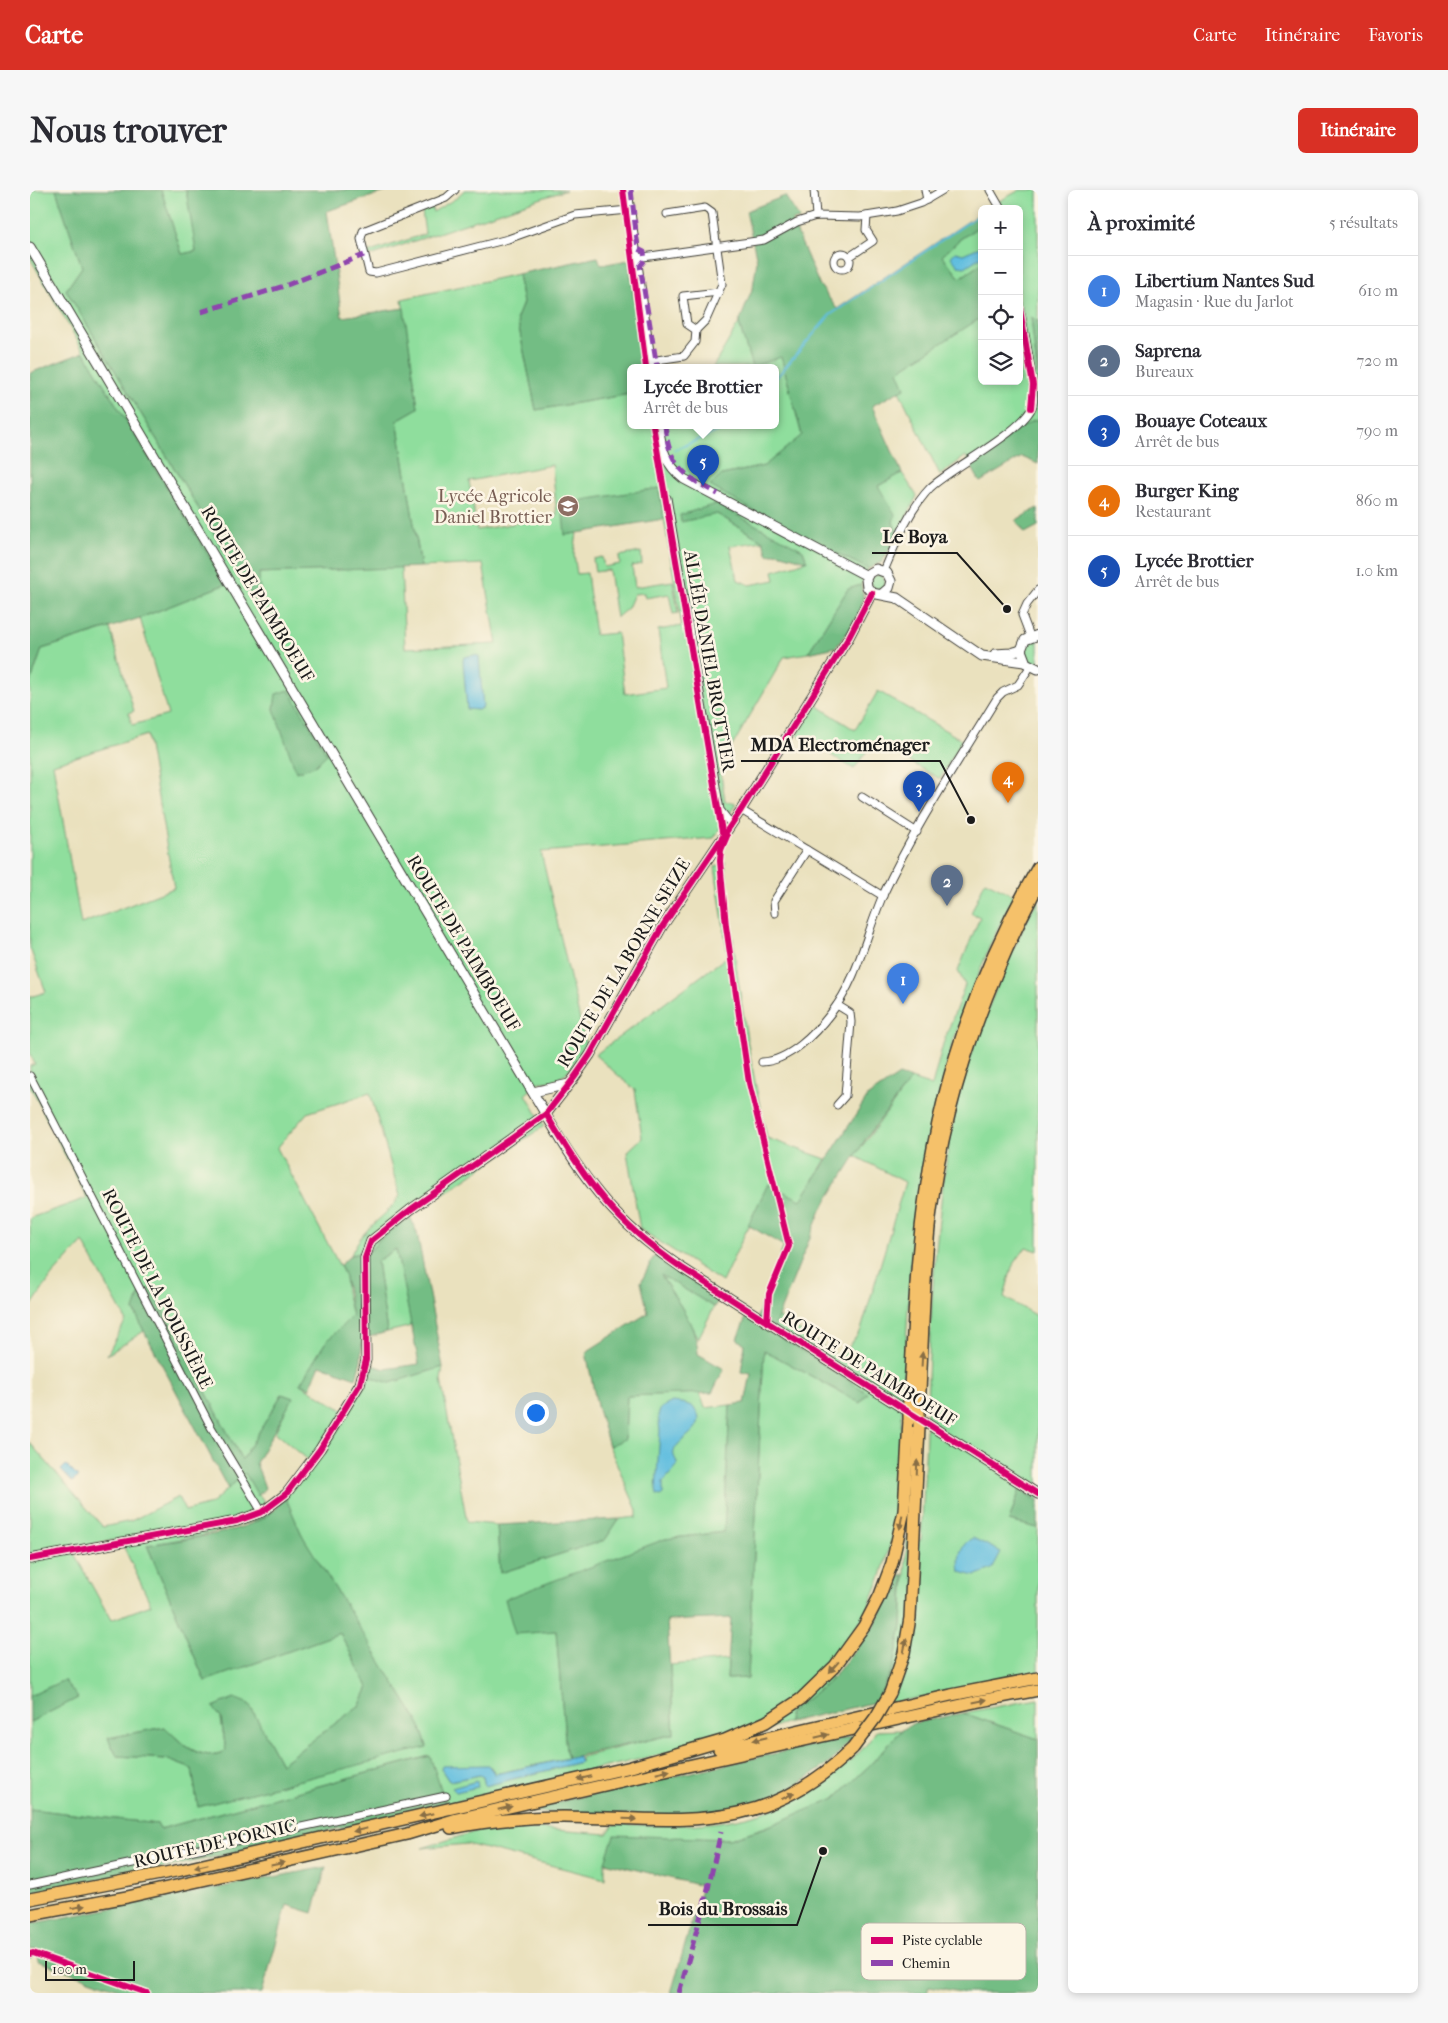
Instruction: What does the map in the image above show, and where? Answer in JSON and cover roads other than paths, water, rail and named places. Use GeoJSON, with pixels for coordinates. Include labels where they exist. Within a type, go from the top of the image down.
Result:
{"type":"FeatureCollection","features":[{"type":"Feature","properties":{"kind":"highway"},"geometry":{"type":"LineString","coordinates":[[407,1834],[534,1818],[675,1820],[728,1817],[767,1806],[800,1791],[820,1777],[853,1748],[876,1717],[890,1693],[904,1653],[910,1618],[919,1427],[914,1404],[920,1238],[929,1165],[939,1116],[959,1046],[983,979],[1007,926],[1038,867]]}},
{"type":"Feature","properties":{"kind":"highway"},"geometry":{"type":"LineString","coordinates":[[631,1767],[725,1740],[766,1722],[814,1687],[840,1660],[872,1611],[892,1564],[904,1511],[908,1420],[914,1404],[930,1219],[936,1174],[954,1094],[986,994],[1008,942],[1038,885]]}},
{"type":"Feature","properties":{"kind":"highway"},"geometry":{"type":"LineString","coordinates":[[631,1767],[672,1760],[943,1697],[1038,1678]]}},
{"type":"Feature","properties":{"kind":"highway"},"geometry":{"type":"LineString","coordinates":[[407,1834],[457,1819],[683,1767],[945,1708],[1038,1690]]}},
{"type":"Feature","properties":{"kind":"highway","name":"ROUTE DE PORNIC"},"geometry":{"type":"LineString","coordinates":[[30,1899],[146,1878],[631,1767]]}},
{"type":"Feature","properties":{"kind":"highway","name":"ROUTE DE PORNIC"},"geometry":{"type":"LineString","coordinates":[[30,1915],[126,1898],[407,1834]]}},
{"type":"Feature","properties":{"kind":"street"},"geometry":{"type":"LineString","coordinates":[[455,190],[446,198],[363,231],[361,239],[369,272],[376,273],[508,239],[575,216],[629,210]]}},
{"type":"Feature","properties":{"kind":"street"},"geometry":{"type":"LineString","coordinates":[[627,190],[650,364],[684,356],[695,342],[696,330],[706,320],[723,280],[712,213],[705,208],[668,214]]}},
{"type":"Feature","properties":{"kind":"street"},"geometry":{"type":"LineString","coordinates":[[814,190],[816,216]]}},
{"type":"Feature","properties":{"kind":"street"},"geometry":{"type":"LineString","coordinates":[[925,190],[927,200]]}},
{"type":"Feature","properties":{"kind":"street"},"geometry":{"type":"LineString","coordinates":[[636,258],[764,240],[797,222],[816,216],[867,216],[897,211],[927,200],[943,190]]}},
{"type":"Feature","properties":{"kind":"street"},"geometry":{"type":"LineString","coordinates":[[990,190],[999,205]]}},
{"type":"Feature","properties":{"kind":"street"},"geometry":{"type":"LineString","coordinates":[[849,257],[873,241],[866,230],[867,216]]}},
{"type":"Feature","properties":{"kind":"street","name":"ROUTE DE PAIMBOEUF"},"geometry":{"type":"LineString","coordinates":[[30,247],[546,1114],[593,1188],[638,1236],[682,1268],[1038,1494]]}},
{"type":"Feature","properties":{"kind":"street"},"geometry":{"type":"LineString","coordinates":[[696,330],[687,324],[683,296],[719,292]]}},
{"type":"Feature","properties":{"kind":"street"},"geometry":{"type":"LineString","coordinates":[[884,571],[912,513],[930,488],[1015,427],[1035,408],[1023,329]]}},
{"type":"Feature","properties":{"kind":"street"},"geometry":{"type":"LineString","coordinates":[[659,429],[663,454],[670,466],[684,479],[867,576]]}},
{"type":"Feature","properties":{"kind":"street","name":"ALLÉE DANIEL BROTTIER"},"geometry":{"type":"LineString","coordinates":[[667,498],[720,810],[731,824]]}},
{"type":"Feature","properties":{"kind":"street"},"geometry":{"type":"LineString","coordinates":[[890,585],[890,576],[884,571],[876,569],[867,576],[866,583],[877,593],[897,598],[982,656],[1031,666]]}},
{"type":"Feature","properties":{"kind":"street"},"geometry":{"type":"LineString","coordinates":[[877,593],[890,585]]}},
{"type":"Feature","properties":{"kind":"street"},"geometry":{"type":"LineString","coordinates":[[890,585],[980,649],[1002,654],[1021,650]]}},
{"type":"Feature","properties":{"kind":"street"},"geometry":{"type":"LineString","coordinates":[[1021,650],[1025,640],[1034,636],[1022,615],[1027,604],[1038,590]]}},
{"type":"Feature","properties":{"kind":"street","name":"ROUTE DE LA BORNE SEIZE"},"geometry":{"type":"LineString","coordinates":[[30,1559],[238,1521],[262,1512],[281,1498],[320,1449],[360,1384],[366,1360],[365,1258],[371,1241],[410,1210],[546,1114],[590,1055],[662,927],[741,810],[877,593]]}},
{"type":"Feature","properties":{"kind":"street"},"geometry":{"type":"LineString","coordinates":[[1021,650],[1031,666]]}},
{"type":"Feature","properties":{"kind":"street"},"geometry":{"type":"LineString","coordinates":[[762,1062],[775,1061],[790,1052],[815,1031],[836,1005],[852,976],[883,896],[917,832],[997,698],[1002,692],[1018,685],[1031,666]]}},
{"type":"Feature","properties":{"kind":"street"},"geometry":{"type":"LineString","coordinates":[[862,797],[917,832]]}},
{"type":"Feature","properties":{"kind":"street"},"geometry":{"type":"LineString","coordinates":[[741,810],[883,896]]}},
{"type":"Feature","properties":{"kind":"street"},"geometry":{"type":"LineString","coordinates":[[775,913],[774,901],[807,850]]}},
{"type":"Feature","properties":{"kind":"street"},"geometry":{"type":"LineString","coordinates":[[836,1005],[850,1013],[851,1022],[845,1096],[836,1105]]}},
{"type":"Feature","properties":{"kind":"street","name":"ROUTE DE LA POUSSIÈRE"},"geometry":{"type":"LineString","coordinates":[[30,1076],[202,1411],[262,1512]]}},
{"type":"Feature","properties":{"kind":"street"},"geometry":{"type":"LineString","coordinates":[[533,1092],[569,1084]]}},
{"type":"Feature","properties":{"kind":"street"},"geometry":{"type":"LineString","coordinates":[[30,1885],[446,1796]]}},
{"type":"Feature","properties":{"kind":"water"},"geometry":{"type":"Polygon","coordinates":[[[978,248],[978,259],[965,267],[958,266],[951,257],[955,252],[963,254],[978,248]]]}},
{"type":"Feature","properties":{"kind":"water"},"geometry":{"type":"Polygon","coordinates":[[[479,656],[483,707],[478,710],[467,709],[463,661],[464,657],[479,656]]]}},
{"type":"Feature","properties":{"kind":"water"},"geometry":{"type":"Polygon","coordinates":[[[672,1402],[693,1407],[699,1418],[695,1429],[674,1451],[677,1466],[663,1482],[663,1494],[660,1496],[657,1495],[656,1489],[660,1431],[658,1415],[661,1408],[672,1402]]]}},
{"type":"Feature","properties":{"kind":"water"},"geometry":{"type":"Polygon","coordinates":[[[66,1465],[78,1477],[72,1482],[61,1470],[66,1465]]]}},
{"type":"Feature","properties":{"kind":"water"},"geometry":{"type":"Polygon","coordinates":[[[973,1538],[1001,1552],[992,1569],[975,1576],[960,1572],[959,1567],[960,1552],[965,1544],[973,1538]]]}},
{"type":"Feature","properties":{"kind":"water"},"geometry":{"type":"Polygon","coordinates":[[[579,1756],[581,1762],[485,1786],[483,1777],[480,1775],[449,1781],[441,1769],[442,1766],[488,1765],[495,1774],[579,1756]]]}},
{"type":"Feature","properties":{"kind":"water"},"geometry":{"type":"Polygon","coordinates":[[[477,1781],[478,1787],[456,1792],[452,1788],[477,1781]]]}},
{"type":"Feature","properties":{"kind":"waterway"},"geometry":{"type":"LineString","coordinates":[[779,374],[830,315],[978,216]]}},
{"type":"Feature","properties":{"kind":"waterway"},"geometry":{"type":"LineString","coordinates":[[674,450],[724,429]]}},
{"type":"Feature","properties":{"kind":"place","name":"Lycée Brottier"},"geometry":{"type":"Point","coordinates":[703,486]}},
{"type":"Feature","properties":{"kind":"place","name":"Lycée Agricole Daniel Brottier"},"geometry":{"type":"Point","coordinates":[568,506]}},
{"type":"Feature","properties":{"kind":"place","name":"Le Boya"},"geometry":{"type":"Point","coordinates":[1007,609]}},
{"type":"Feature","properties":{"kind":"place","name":"Burger King"},"geometry":{"type":"Point","coordinates":[1008,803]}},
{"type":"Feature","properties":{"kind":"place","name":"Bouaye Coteaux"},"geometry":{"type":"Point","coordinates":[919,812]}},
{"type":"Feature","properties":{"kind":"place","name":"MDA Electroménager"},"geometry":{"type":"Point","coordinates":[971,820]}},
{"type":"Feature","properties":{"kind":"place","name":"Saprena"},"geometry":{"type":"Point","coordinates":[947,906]}},
{"type":"Feature","properties":{"kind":"place","name":"Libertium Nantes Sud"},"geometry":{"type":"Point","coordinates":[903,1004]}},
{"type":"Feature","properties":{"kind":"place","name":"Bois du Brossais"},"geometry":{"type":"Point","coordinates":[823,1851]}}]}
